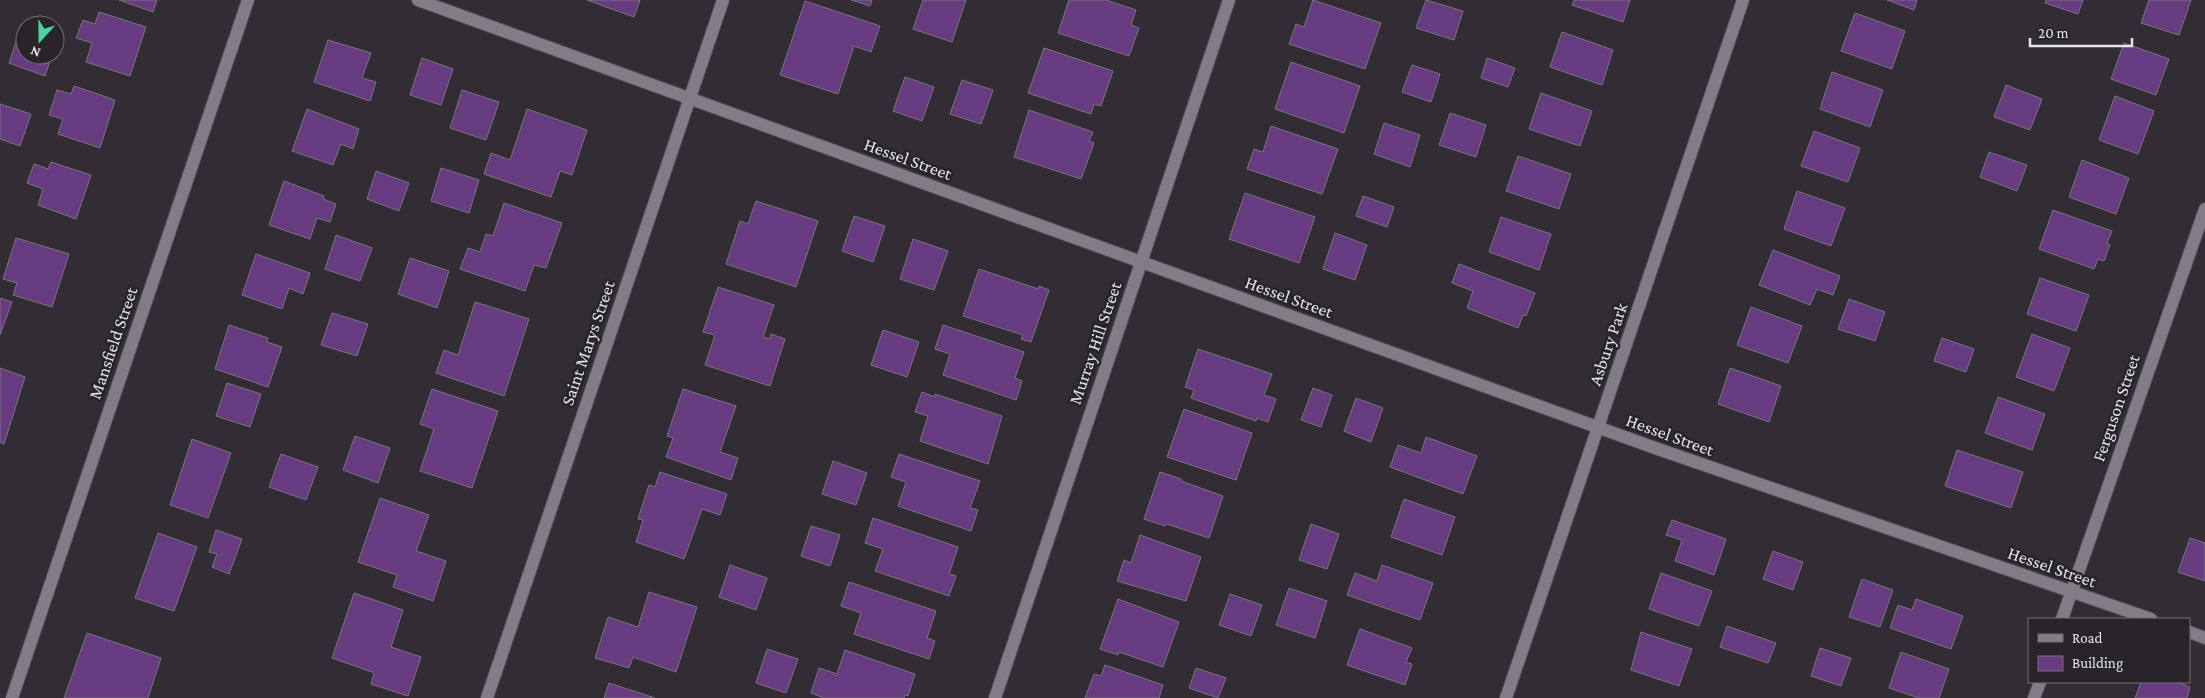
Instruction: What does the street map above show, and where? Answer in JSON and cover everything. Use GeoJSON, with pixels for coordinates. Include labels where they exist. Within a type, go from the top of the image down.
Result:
{"type":"FeatureCollection","features":[{"type":"Feature","properties":{"kind":"street","name":"Mansfield Street"},"geometry":{"type":"LineString","coordinates":[[12,698],[248,0]]}},
{"type":"Feature","properties":{"kind":"street","name":"Hessel Street"},"geometry":{"type":"LineString","coordinates":[[418,0],[1598,427],[2148,618]]}},
{"type":"Feature","properties":{"kind":"street","name":"Saint Marys Street"},"geometry":{"type":"LineString","coordinates":[[487,698],[722,0]]}},
{"type":"Feature","properties":{"kind":"street","name":"Murray Hill Street"},"geometry":{"type":"LineString","coordinates":[[995,698],[1229,0]]}},
{"type":"Feature","properties":{"kind":"street","name":"Asbury Park"},"geometry":{"type":"LineString","coordinates":[[1506,698],[1743,0]]}},
{"type":"Feature","properties":{"kind":"street","name":"Ferguson Street"},"geometry":{"type":"LineString","coordinates":[[2062,618],[2205,209]]}},
{"type":"Feature","properties":{"kind":"street"},"geometry":{"type":"LineString","coordinates":[[2190,632],[2205,638]]}},
{"type":"Feature","properties":{"kind":"street"},"geometry":{"type":"LineString","coordinates":[[2034,698],[2040,683]]}},
{"type":"Feature","properties":{"kind":"building"},"geometry":{"type":"Polygon","coordinates":[[[119,0],[157,0],[153,12],[119,0]]]}},
{"type":"Feature","properties":{"kind":"building"},"geometry":{"type":"Polygon","coordinates":[[[587,0],[640,0],[634,17],[587,0]]]}},
{"type":"Feature","properties":{"kind":"building"},"geometry":{"type":"Polygon","coordinates":[[[851,0],[872,0],[870,6],[851,0]]]}},
{"type":"Feature","properties":{"kind":"building"},"geometry":{"type":"Polygon","coordinates":[[[923,0],[966,0],[952,42],[913,29],[923,0]]]}},
{"type":"Feature","properties":{"kind":"building"},"geometry":{"type":"Polygon","coordinates":[[[1069,0],[1106,0],[1136,10],[1131,25],[1139,28],[1129,56],[1058,33],[1069,0]]]}},
{"type":"Feature","properties":{"kind":"building"},"geometry":{"type":"Polygon","coordinates":[[[1313,0],[1381,23],[1365,69],[1289,44],[1296,24],[1304,27],[1313,0]]]}},
{"type":"Feature","properties":{"kind":"building"},"geometry":{"type":"Polygon","coordinates":[[[1426,0],[1463,11],[1454,40],[1416,28],[1426,0]]]}},
{"type":"Feature","properties":{"kind":"building"},"geometry":{"type":"Polygon","coordinates":[[[1574,0],[1630,0],[1623,22],[1572,5],[1574,0]]]}},
{"type":"Feature","properties":{"kind":"building"},"geometry":{"type":"Polygon","coordinates":[[[1887,0],[1917,0],[1914,10],[1887,0]]]}},
{"type":"Feature","properties":{"kind":"building"},"geometry":{"type":"Polygon","coordinates":[[[2046,0],[2083,0],[2078,14],[2045,3],[2046,0]]]}},
{"type":"Feature","properties":{"kind":"building"},"geometry":{"type":"Polygon","coordinates":[[[2149,0],[2191,0],[2179,35],[2141,23],[2149,0]]]}},
{"type":"Feature","properties":{"kind":"building"},"geometry":{"type":"Polygon","coordinates":[[[805,1],[880,26],[871,52],[854,46],[838,94],[780,75],[805,1]]]}},
{"type":"Feature","properties":{"kind":"building"},"geometry":{"type":"Polygon","coordinates":[[[99,12],[146,27],[130,76],[86,62],[92,43],[76,38],[83,20],[95,24],[99,12]]]}},
{"type":"Feature","properties":{"kind":"building"},"geometry":{"type":"Polygon","coordinates":[[[1855,13],[1905,31],[1892,69],[1841,51],[1855,13]]]}},
{"type":"Feature","properties":{"kind":"building"},"geometry":{"type":"Polygon","coordinates":[[[1562,32],[1613,50],[1602,85],[1550,67],[1562,32]]]}},
{"type":"Feature","properties":{"kind":"building"},"geometry":{"type":"Polygon","coordinates":[[[328,40],[371,53],[362,78],[376,82],[370,101],[314,82],[328,40]]]}},
{"type":"Feature","properties":{"kind":"building"},"geometry":{"type":"Polygon","coordinates":[[[2124,43],[2169,59],[2156,95],[2111,79],[2124,43]]]}},
{"type":"Feature","properties":{"kind":"building"},"geometry":{"type":"Polygon","coordinates":[[[15,45],[15,65],[49,65],[45,76],[9,63],[15,45]]]}},
{"type":"Feature","properties":{"kind":"building"},"geometry":{"type":"Polygon","coordinates":[[[1044,48],[1113,71],[1101,106],[1094,104],[1091,114],[1028,93],[1044,48]]]}},
{"type":"Feature","properties":{"kind":"building"},"geometry":{"type":"Polygon","coordinates":[[[422,58],[453,69],[441,105],[410,95],[422,58]]]}},
{"type":"Feature","properties":{"kind":"building"},"geometry":{"type":"Polygon","coordinates":[[[1487,58],[1515,68],[1508,87],[1481,78],[1487,58]]]}},
{"type":"Feature","properties":{"kind":"building"},"geometry":{"type":"Polygon","coordinates":[[[1291,62],[1360,86],[1344,133],[1275,109],[1291,62]]]}},
{"type":"Feature","properties":{"kind":"building"},"geometry":{"type":"Polygon","coordinates":[[[1412,65],[1440,74],[1431,102],[1402,92],[1412,65]]]}},
{"type":"Feature","properties":{"kind":"building"},"geometry":{"type":"Polygon","coordinates":[[[1832,72],[1883,90],[1870,127],[1820,109],[1832,72]]]}},
{"type":"Feature","properties":{"kind":"building"},"geometry":{"type":"Polygon","coordinates":[[[905,77],[934,87],[922,121],[893,111],[905,77]]]}},
{"type":"Feature","properties":{"kind":"building"},"geometry":{"type":"Polygon","coordinates":[[[962,80],[993,90],[981,124],[950,114],[962,80]]]}},
{"type":"Feature","properties":{"kind":"building"},"geometry":{"type":"Polygon","coordinates":[[[2006,85],[2042,99],[2030,130],[1994,117],[2006,85]]]}},
{"type":"Feature","properties":{"kind":"building"},"geometry":{"type":"Polygon","coordinates":[[[74,86],[115,100],[100,148],[58,134],[63,119],[49,115],[57,90],[71,94],[74,86]]]}},
{"type":"Feature","properties":{"kind":"building"},"geometry":{"type":"Polygon","coordinates":[[[462,90],[499,102],[486,140],[450,128],[462,90]]]}},
{"type":"Feature","properties":{"kind":"building"},"geometry":{"type":"Polygon","coordinates":[[[1541,93],[1592,111],[1580,146],[1529,129],[1541,93]]]}},
{"type":"Feature","properties":{"kind":"building"},"geometry":{"type":"Polygon","coordinates":[[[2115,96],[2154,111],[2138,154],[2099,140],[2115,96]]]}},
{"type":"Feature","properties":{"kind":"building"},"geometry":{"type":"Polygon","coordinates":[[[0,104],[31,114],[20,146],[0,139],[0,104]]]}},
{"type":"Feature","properties":{"kind":"building"},"geometry":{"type":"Polygon","coordinates":[[[307,109],[359,129],[353,149],[341,144],[333,165],[292,151],[307,109]]]}},
{"type":"Feature","properties":{"kind":"building"},"geometry":{"type":"Polygon","coordinates":[[[527,109],[587,130],[572,175],[560,171],[551,197],[484,174],[491,153],[510,160],[527,109]]]}},
{"type":"Feature","properties":{"kind":"building"},"geometry":{"type":"Polygon","coordinates":[[[1029,110],[1093,132],[1089,141],[1094,143],[1081,179],[1014,157],[1029,110]]]}},
{"type":"Feature","properties":{"kind":"building"},"geometry":{"type":"Polygon","coordinates":[[[1450,113],[1486,125],[1476,157],[1439,145],[1450,113]]]}},
{"type":"Feature","properties":{"kind":"building"},"geometry":{"type":"Polygon","coordinates":[[[1384,123],[1420,135],[1410,167],[1374,154],[1384,123]]]}},
{"type":"Feature","properties":{"kind":"building"},"geometry":{"type":"Polygon","coordinates":[[[1271,126],[1338,149],[1322,194],[1247,169],[1254,149],[1263,152],[1271,126]]]}},
{"type":"Feature","properties":{"kind":"building"},"geometry":{"type":"Polygon","coordinates":[[[1814,131],[1860,148],[1848,182],[1801,166],[1814,131]]]}},
{"type":"Feature","properties":{"kind":"building"},"geometry":{"type":"Polygon","coordinates":[[[1989,152],[2027,165],[2017,191],[1980,177],[1989,152]]]}},
{"type":"Feature","properties":{"kind":"building"},"geometry":{"type":"Polygon","coordinates":[[[1518,156],[1571,174],[1559,209],[1506,191],[1518,156]]]}},
{"type":"Feature","properties":{"kind":"building"},"geometry":{"type":"Polygon","coordinates":[[[2082,160],[2129,178],[2116,214],[2069,197],[2082,160]]]}},
{"type":"Feature","properties":{"kind":"building"},"geometry":{"type":"Polygon","coordinates":[[[51,162],[91,175],[76,219],[38,205],[43,189],[27,183],[34,164],[48,169],[51,162]]]}},
{"type":"Feature","properties":{"kind":"building"},"geometry":{"type":"Polygon","coordinates":[[[441,168],[479,180],[469,213],[431,201],[441,168]]]}},
{"type":"Feature","properties":{"kind":"building"},"geometry":{"type":"Polygon","coordinates":[[[376,171],[409,183],[399,211],[367,199],[376,171]]]}},
{"type":"Feature","properties":{"kind":"building"},"geometry":{"type":"Polygon","coordinates":[[[284,181],[324,196],[323,199],[336,204],[330,222],[317,218],[310,239],[269,225],[284,181]]]}},
{"type":"Feature","properties":{"kind":"building"},"geometry":{"type":"Polygon","coordinates":[[[1797,191],[1845,208],[1831,246],[1784,229],[1797,191]]]}},
{"type":"Feature","properties":{"kind":"building"},"geometry":{"type":"Polygon","coordinates":[[[1245,193],[1315,217],[1299,263],[1229,239],[1245,193]]]}},
{"type":"Feature","properties":{"kind":"building"},"geometry":{"type":"Polygon","coordinates":[[[1363,196],[1394,207],[1387,227],[1356,216],[1363,196]]]}},
{"type":"Feature","properties":{"kind":"building"},"geometry":{"type":"Polygon","coordinates":[[[756,201],[818,221],[796,287],[726,264],[740,221],[748,224],[756,201]]]}},
{"type":"Feature","properties":{"kind":"building"},"geometry":{"type":"Polygon","coordinates":[[[504,203],[562,223],[546,268],[534,265],[525,291],[460,269],[468,248],[480,252],[486,234],[493,236],[504,203]]]}},
{"type":"Feature","properties":{"kind":"building"},"geometry":{"type":"Polygon","coordinates":[[[2053,210],[2112,231],[2107,243],[2110,245],[2104,261],[2098,259],[2094,269],[2039,249],[2053,210]]]}},
{"type":"Feature","properties":{"kind":"building"},"geometry":{"type":"Polygon","coordinates":[[[854,216],[885,226],[873,262],[842,251],[854,216]]]}},
{"type":"Feature","properties":{"kind":"building"},"geometry":{"type":"Polygon","coordinates":[[[1501,217],[1551,234],[1539,270],[1489,252],[1501,217]]]}},
{"type":"Feature","properties":{"kind":"building"},"geometry":{"type":"Polygon","coordinates":[[[1335,233],[1367,245],[1355,280],[1323,269],[1335,233]]]}},
{"type":"Feature","properties":{"kind":"building"},"geometry":{"type":"Polygon","coordinates":[[[336,235],[372,248],[360,281],[325,269],[336,235]]]}},
{"type":"Feature","properties":{"kind":"building"},"geometry":{"type":"Polygon","coordinates":[[[16,238],[69,254],[52,307],[13,295],[17,283],[3,279],[16,238]]]}},
{"type":"Feature","properties":{"kind":"building"},"geometry":{"type":"Polygon","coordinates":[[[913,239],[948,251],[934,290],[900,279],[913,239]]]}},
{"type":"Feature","properties":{"kind":"building"},"geometry":{"type":"Polygon","coordinates":[[[1773,250],[1840,276],[1833,295],[1817,289],[1810,305],[1759,285],[1773,250]]]}},
{"type":"Feature","properties":{"kind":"building"},"geometry":{"type":"Polygon","coordinates":[[[256,254],[310,273],[303,294],[289,288],[282,309],[242,295],[256,254]]]}},
{"type":"Feature","properties":{"kind":"building"},"geometry":{"type":"Polygon","coordinates":[[[410,258],[449,271],[437,308],[398,294],[410,258]]]}},
{"type":"Feature","properties":{"kind":"building"},"geometry":{"type":"Polygon","coordinates":[[[1459,264],[1535,293],[1526,316],[1523,315],[1518,328],[1467,308],[1473,291],[1452,283],[1459,264]]]}},
{"type":"Feature","properties":{"kind":"building"},"geometry":{"type":"Polygon","coordinates":[[[979,269],[1038,289],[1039,286],[1049,290],[1031,342],[1021,339],[1023,335],[963,316],[979,269]]]}},
{"type":"Feature","properties":{"kind":"building"},"geometry":{"type":"Polygon","coordinates":[[[2040,278],[2089,295],[2076,331],[2027,314],[2040,278]]]}},
{"type":"Feature","properties":{"kind":"building"},"geometry":{"type":"Polygon","coordinates":[[[718,287],[774,305],[763,337],[770,339],[771,334],[785,339],[770,386],[705,365],[715,335],[703,332],[718,287]]]}},
{"type":"Feature","properties":{"kind":"building"},"geometry":{"type":"Polygon","coordinates":[[[0,298],[12,302],[0,335],[0,298]]]}},
{"type":"Feature","properties":{"kind":"building"},"geometry":{"type":"Polygon","coordinates":[[[1849,299],[1885,312],[1875,341],[1838,329],[1849,299]]]}},
{"type":"Feature","properties":{"kind":"building"},"geometry":{"type":"Polygon","coordinates":[[[475,302],[529,319],[504,396],[436,373],[444,350],[458,355],[475,302]]]}},
{"type":"Feature","properties":{"kind":"building"},"geometry":{"type":"Polygon","coordinates":[[[1751,307],[1802,326],[1788,363],[1737,345],[1751,307]]]}},
{"type":"Feature","properties":{"kind":"building"},"geometry":{"type":"Polygon","coordinates":[[[332,313],[368,324],[357,356],[321,345],[332,313]]]}},
{"type":"Feature","properties":{"kind":"building"},"geometry":{"type":"Polygon","coordinates":[[[229,325],[268,338],[267,342],[282,347],[268,387],[215,369],[229,325]]]}},
{"type":"Feature","properties":{"kind":"building"},"geometry":{"type":"Polygon","coordinates":[[[943,325],[1024,352],[1015,378],[1022,381],[1016,400],[943,375],[950,354],[935,349],[943,325]]]}},
{"type":"Feature","properties":{"kind":"building"},"geometry":{"type":"Polygon","coordinates":[[[883,330],[919,342],[907,377],[871,365],[883,330]]]}},
{"type":"Feature","properties":{"kind":"building"},"geometry":{"type":"Polygon","coordinates":[[[2032,334],[2070,348],[2054,391],[2016,377],[2032,334]]]}},
{"type":"Feature","properties":{"kind":"building"},"geometry":{"type":"Polygon","coordinates":[[[1942,338],[1974,349],[1966,372],[1934,361],[1942,338]]]}},
{"type":"Feature","properties":{"kind":"building"},"geometry":{"type":"Polygon","coordinates":[[[1198,349],[1272,374],[1264,395],[1276,399],[1268,422],[1257,418],[1256,421],[1191,398],[1194,390],[1185,387],[1198,349]]]}},
{"type":"Feature","properties":{"kind":"building"},"geometry":{"type":"Polygon","coordinates":[[[0,368],[25,377],[4,444],[0,442],[0,368]]]}},
{"type":"Feature","properties":{"kind":"building"},"geometry":{"type":"Polygon","coordinates":[[[1730,368],[1781,386],[1769,422],[1718,404],[1730,368]]]}},
{"type":"Feature","properties":{"kind":"building"},"geometry":{"type":"Polygon","coordinates":[[[227,383],[261,394],[250,427],[216,416],[227,383]]]}},
{"type":"Feature","properties":{"kind":"building"},"geometry":{"type":"Polygon","coordinates":[[[1313,388],[1332,395],[1321,427],[1301,420],[1313,388]]]}},
{"type":"Feature","properties":{"kind":"building"},"geometry":{"type":"Polygon","coordinates":[[[432,389],[498,411],[472,488],[420,471],[434,429],[420,424],[432,389]]]}},
{"type":"Feature","properties":{"kind":"building"},"geometry":{"type":"Polygon","coordinates":[[[683,389],[736,406],[720,452],[738,458],[731,480],[666,457],[673,438],[667,436],[683,389]]]}},
{"type":"Feature","properties":{"kind":"building"},"geometry":{"type":"Polygon","coordinates":[[[922,392],[935,397],[935,394],[1002,416],[988,464],[920,441],[928,416],[915,412],[922,392]]]}},
{"type":"Feature","properties":{"kind":"building"},"geometry":{"type":"Polygon","coordinates":[[[1998,397],[2045,414],[2032,450],[1985,433],[1998,397]]]}},
{"type":"Feature","properties":{"kind":"building"},"geometry":{"type":"Polygon","coordinates":[[[1356,398],[1383,408],[1371,442],[1344,431],[1356,398]]]}},
{"type":"Feature","properties":{"kind":"building"},"geometry":{"type":"Polygon","coordinates":[[[1184,409],[1252,433],[1236,480],[1167,457],[1184,409]]]}},
{"type":"Feature","properties":{"kind":"building"},"geometry":{"type":"Polygon","coordinates":[[[355,436],[390,448],[378,483],[343,470],[355,436]]]}},
{"type":"Feature","properties":{"kind":"building"},"geometry":{"type":"Polygon","coordinates":[[[1426,437],[1477,456],[1463,494],[1390,467],[1398,445],[1421,453],[1426,437]]]}},
{"type":"Feature","properties":{"kind":"building"},"geometry":{"type":"Polygon","coordinates":[[[192,439],[231,453],[208,518],[170,505],[192,439]]]}},
{"type":"Feature","properties":{"kind":"building"},"geometry":{"type":"Polygon","coordinates":[[[1957,450],[2023,472],[2011,508],[1945,486],[1957,450]]]}},
{"type":"Feature","properties":{"kind":"building"},"geometry":{"type":"Polygon","coordinates":[[[281,454],[318,467],[306,500],[269,487],[281,454]]]}},
{"type":"Feature","properties":{"kind":"building"},"geometry":{"type":"Polygon","coordinates":[[[899,454],[980,481],[970,508],[978,510],[971,531],[898,506],[906,482],[891,477],[899,454]]]}},
{"type":"Feature","properties":{"kind":"building"},"geometry":{"type":"Polygon","coordinates":[[[833,461],[867,473],[856,505],[822,494],[833,461]]]}},
{"type":"Feature","properties":{"kind":"building"},"geometry":{"type":"Polygon","coordinates":[[[660,472],[727,494],[720,515],[702,509],[684,559],[636,542],[643,520],[638,519],[649,485],[655,487],[660,472]]]}},
{"type":"Feature","properties":{"kind":"building"},"geometry":{"type":"Polygon","coordinates":[[[1160,472],[1223,496],[1209,538],[1167,524],[1165,526],[1144,519],[1160,472]]]}},
{"type":"Feature","properties":{"kind":"building"},"geometry":{"type":"Polygon","coordinates":[[[380,498],[429,515],[416,551],[446,561],[433,601],[393,587],[397,575],[358,562],[380,498]]]}},
{"type":"Feature","properties":{"kind":"building"},"geometry":{"type":"Polygon","coordinates":[[[1404,499],[1455,517],[1442,555],[1391,537],[1404,499]]]}},
{"type":"Feature","properties":{"kind":"building"},"geometry":{"type":"Polygon","coordinates":[[[873,518],[958,547],[949,574],[956,576],[949,596],[875,571],[883,549],[865,543],[873,518]]]}},
{"type":"Feature","properties":{"kind":"building"},"geometry":{"type":"Polygon","coordinates":[[[1672,520],[1726,539],[1714,575],[1675,561],[1682,540],[1666,535],[1672,520]]]}},
{"type":"Feature","properties":{"kind":"building"},"geometry":{"type":"Polygon","coordinates":[[[1311,524],[1339,534],[1327,569],[1299,560],[1311,524]]]}},
{"type":"Feature","properties":{"kind":"building"},"geometry":{"type":"Polygon","coordinates":[[[811,526],[840,535],[830,566],[801,556],[811,526]]]}},
{"type":"Feature","properties":{"kind":"building"},"geometry":{"type":"Polygon","coordinates":[[[216,530],[242,539],[229,574],[212,567],[217,554],[209,552],[216,530]]]}},
{"type":"Feature","properties":{"kind":"building"},"geometry":{"type":"Polygon","coordinates":[[[158,533],[197,547],[174,611],[135,598],[158,533]]]}},
{"type":"Feature","properties":{"kind":"building"},"geometry":{"type":"Polygon","coordinates":[[[1140,535],[1201,557],[1186,601],[1117,581],[1124,560],[1131,563],[1140,535]]]}},
{"type":"Feature","properties":{"kind":"building"},"geometry":{"type":"Polygon","coordinates":[[[2190,538],[2205,543],[2205,581],[2178,572],[2190,538]]]}},
{"type":"Feature","properties":{"kind":"building"},"geometry":{"type":"Polygon","coordinates":[[[1773,551],[1803,562],[1793,590],[1763,579],[1773,551]]]}},
{"type":"Feature","properties":{"kind":"building"},"geometry":{"type":"Polygon","coordinates":[[[730,565],[767,578],[756,610],[719,597],[730,565]]]}},
{"type":"Feature","properties":{"kind":"building"},"geometry":{"type":"Polygon","coordinates":[[[1382,565],[1433,583],[1420,620],[1347,595],[1355,573],[1377,581],[1382,565]]]}},
{"type":"Feature","properties":{"kind":"building"},"geometry":{"type":"Polygon","coordinates":[[[1661,573],[1712,591],[1699,626],[1649,609],[1661,573]]]}},
{"type":"Feature","properties":{"kind":"building"},"geometry":{"type":"Polygon","coordinates":[[[1862,579],[1893,590],[1880,627],[1849,617],[1862,579]]]}},
{"type":"Feature","properties":{"kind":"building"},"geometry":{"type":"Polygon","coordinates":[[[849,582],[936,611],[927,638],[935,641],[929,659],[854,634],[861,613],[841,606],[849,582]]]}},
{"type":"Feature","properties":{"kind":"building"},"geometry":{"type":"Polygon","coordinates":[[[1289,588],[1327,601],[1315,638],[1276,625],[1289,588]]]}},
{"type":"Feature","properties":{"kind":"building"},"geometry":{"type":"Polygon","coordinates":[[[649,592],[697,607],[676,672],[633,657],[629,668],[595,658],[608,617],[638,627],[649,592]]]}},
{"type":"Feature","properties":{"kind":"building"},"geometry":{"type":"Polygon","coordinates":[[[354,593],[403,610],[391,647],[421,657],[408,696],[371,684],[374,674],[372,672],[332,658],[354,593]]]}},
{"type":"Feature","properties":{"kind":"building"},"geometry":{"type":"Polygon","coordinates":[[[1230,594],[1262,605],[1251,636],[1219,625],[1230,594]]]}},
{"type":"Feature","properties":{"kind":"building"},"geometry":{"type":"Polygon","coordinates":[[[1118,599],[1179,622],[1163,667],[1119,652],[1118,655],[1100,649],[1118,599]]]}},
{"type":"Feature","properties":{"kind":"building"},"geometry":{"type":"Polygon","coordinates":[[[1916,599],[1963,616],[1951,649],[1890,628],[1898,605],[1912,610],[1916,599]]]}},
{"type":"Feature","properties":{"kind":"building"},"geometry":{"type":"Polygon","coordinates":[[[1727,626],[1776,643],[1768,663],[1720,647],[1727,626]]]}},
{"type":"Feature","properties":{"kind":"building"},"geometry":{"type":"Polygon","coordinates":[[[1360,629],[1412,648],[1406,662],[1412,664],[1405,685],[1347,665],[1360,629]]]}},
{"type":"Feature","properties":{"kind":"building"},"geometry":{"type":"Polygon","coordinates":[[[1641,632],[1692,649],[1679,686],[1631,670],[1641,632]]]}},
{"type":"Feature","properties":{"kind":"building"},"geometry":{"type":"Polygon","coordinates":[[[87,633],[161,658],[148,698],[64,698],[87,633]]]}},
{"type":"Feature","properties":{"kind":"building"},"geometry":{"type":"Polygon","coordinates":[[[1820,648],[1851,658],[1841,686],[1811,676],[1820,648]]]}},
{"type":"Feature","properties":{"kind":"building"},"geometry":{"type":"Polygon","coordinates":[[[767,649],[798,659],[786,693],[756,683],[767,649]]]}},
{"type":"Feature","properties":{"kind":"building"},"geometry":{"type":"Polygon","coordinates":[[[845,650],[915,674],[908,696],[905,695],[904,698],[824,698],[811,693],[819,668],[837,674],[845,650]]]}},
{"type":"Feature","properties":{"kind":"building"},"geometry":{"type":"Polygon","coordinates":[[[1901,652],[1949,669],[1939,698],[1919,698],[1889,688],[1901,652]]]}},
{"type":"Feature","properties":{"kind":"building"},"geometry":{"type":"Polygon","coordinates":[[[1105,665],[1163,685],[1159,698],[1085,698],[1094,674],[1101,676],[1105,665]]]}},
{"type":"Feature","properties":{"kind":"building"},"geometry":{"type":"Polygon","coordinates":[[[1196,668],[1226,678],[1218,698],[1189,688],[1196,668]]]}},
{"type":"Feature","properties":{"kind":"building"},"geometry":{"type":"Polygon","coordinates":[[[609,683],[655,698],[604,698],[609,683]]]}},
{"type":"Feature","properties":{"kind":"building"},"geometry":{"type":"Polygon","coordinates":[[[2141,683],[2180,683],[2190,687],[2187,698],[2135,698],[2141,683]]]}}]}
